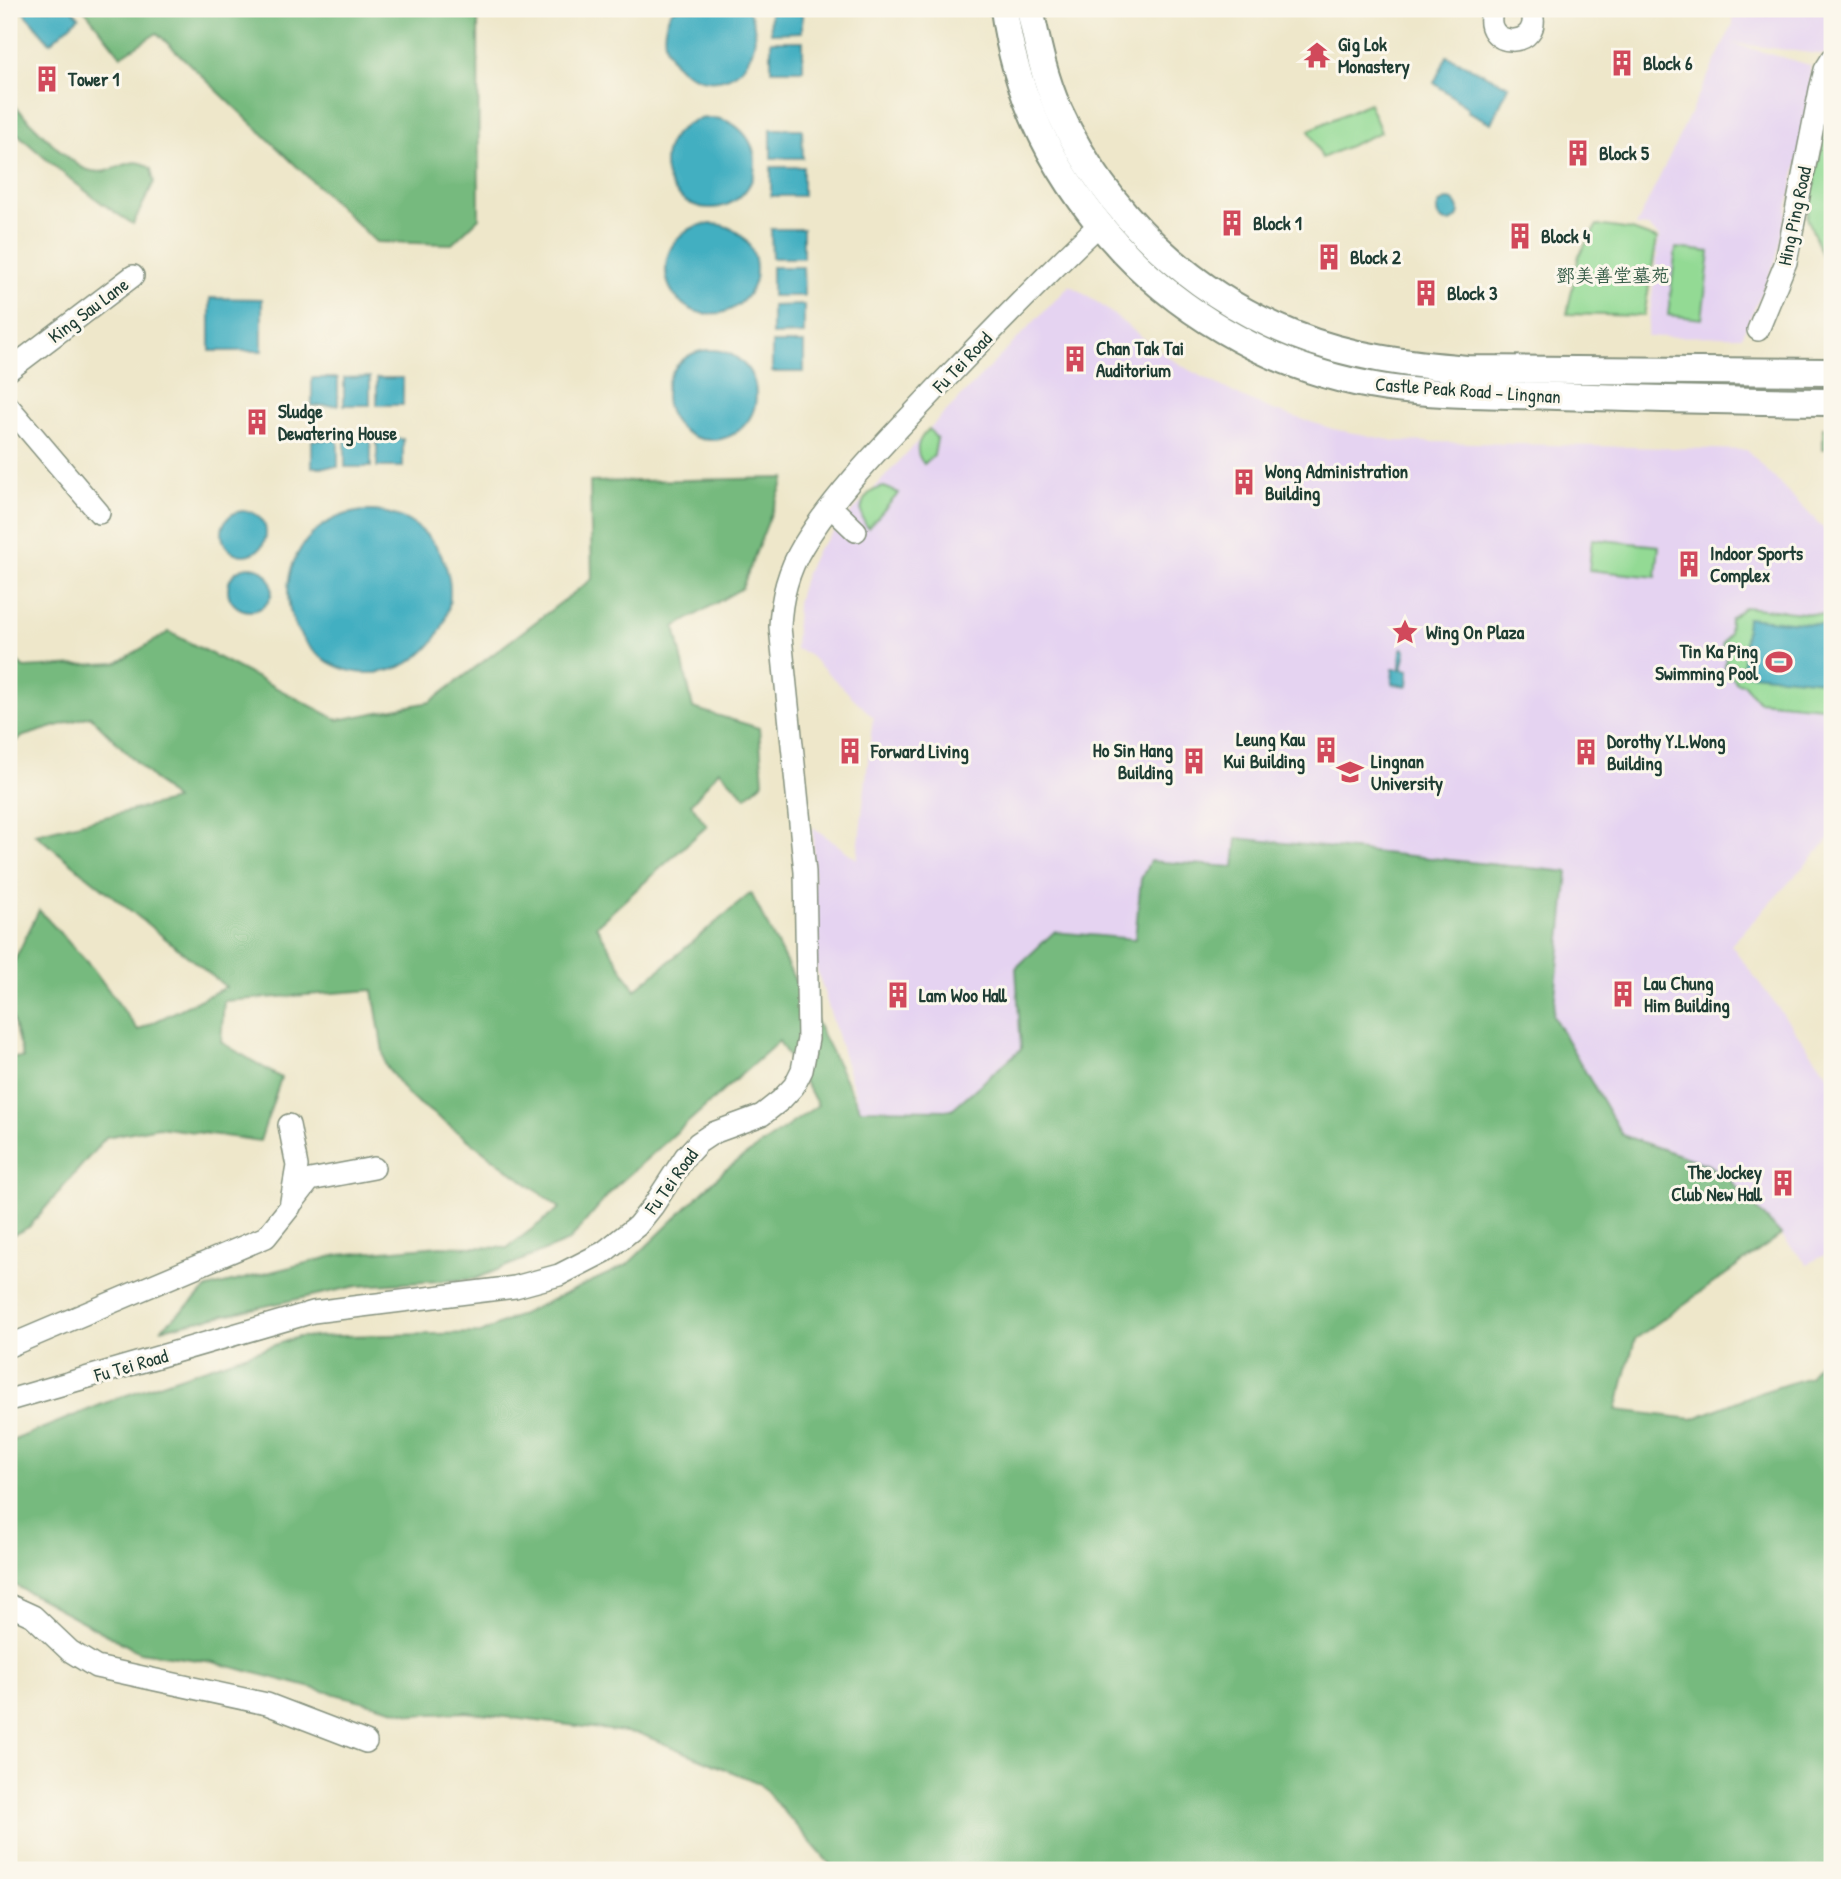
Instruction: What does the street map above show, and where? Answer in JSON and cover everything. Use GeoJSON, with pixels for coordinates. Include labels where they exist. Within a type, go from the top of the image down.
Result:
{"type":"FeatureCollection","features":[{"type":"Feature","properties":{"kind":"main road","name":"Castle Peak Road – Lingnan"},"geometry":{"type":"LineString","coordinates":[[1004,9],[1014,59],[1037,125],[1065,177],[1100,225],[1136,267],[1172,296],[1207,320],[1280,357],[1357,382],[1388,388],[1465,394],[1832,401]]}},
{"type":"Feature","properties":{"kind":"main road","name":"Castle Peak Road – Lingnan"},"geometry":{"type":"LineString","coordinates":[[1030,9],[1040,54],[1058,109],[1073,139],[1129,220],[1177,266],[1232,304],[1275,326],[1362,356],[1428,366],[1467,369],[1832,372]]}},
{"type":"Feature","properties":{"kind":"street"},"geometry":{"type":"LineString","coordinates":[[1493,9],[1490,16],[1494,30],[1505,40],[1512,41],[1520,40],[1531,30],[1534,17],[1531,9]]}},
{"type":"Feature","properties":{"kind":"street","name":"Hing Ping Road"},"geometry":{"type":"LineString","coordinates":[[1758,330],[1786,262],[1820,90],[1825,70],[1832,59]]}},
{"type":"Feature","properties":{"kind":"street","name":"Fu Tei Road"},"geometry":{"type":"LineString","coordinates":[[9,1400],[313,1312],[515,1287],[559,1275],[604,1252],[637,1226],[685,1157],[698,1143],[713,1133],[761,1115],[789,1092],[802,1070],[807,1051],[806,906],[781,646],[780,615],[784,589],[802,548],[831,507],[884,444],[1051,269],[1100,225]]}},
{"type":"Feature","properties":{"kind":"street","name":"King Sau Lane"},"geometry":{"type":"LineString","coordinates":[[9,370],[133,276]]}},
{"type":"Feature","properties":{"kind":"street"},"geometry":{"type":"LineString","coordinates":[[9,407],[99,513]]}},
{"type":"Feature","properties":{"kind":"street"},"geometry":{"type":"LineString","coordinates":[[831,507],[856,531]]}},
{"type":"Feature","properties":{"kind":"street"},"geometry":{"type":"LineString","coordinates":[[289,1125],[297,1166],[290,1207]]}},
{"type":"Feature","properties":{"kind":"street"},"geometry":{"type":"LineString","coordinates":[[9,1346],[258,1242],[266,1237],[310,1181],[374,1168]]}},
{"type":"Feature","properties":{"kind":"street"},"geometry":{"type":"LineString","coordinates":[[9,1605],[27,1612],[70,1651],[96,1667],[267,1704],[366,1742]]}},
{"type":"Feature","properties":{"kind":"shaded area"},"geometry":{"type":"Polygon","coordinates":[[[1734,9],[1832,9],[1826,55],[1731,43],[1810,65],[1812,96],[1776,260],[1742,336],[1647,337],[1659,237],[1649,227],[1636,226],[1733,24],[1734,9]]]}},
{"type":"Feature","properties":{"kind":"shaded area","name":"Lingnan University"},"geometry":{"type":"Polygon","coordinates":[[[1070,285],[1189,370],[1273,410],[1333,429],[1395,441],[1747,450],[1832,537],[1832,836],[1731,945],[1832,1080],[1832,1251],[1807,1264],[1730,1180],[1708,1165],[1622,1136],[1553,1016],[1567,872],[1238,838],[1234,867],[1150,861],[1164,1112],[860,1109],[814,960],[813,827],[857,859],[873,717],[807,653],[795,649],[797,603],[816,551],[929,429],[1070,285]]]}},
{"type":"Feature","properties":{"kind":"green space"},"geometry":{"type":"Polygon","coordinates":[[[84,9],[478,9],[479,218],[452,244],[376,242],[157,33],[121,56],[84,9]]]}},
{"type":"Feature","properties":{"kind":"green space"},"geometry":{"type":"Polygon","coordinates":[[[1832,96],[1832,297],[1827,297],[1826,265],[1807,217],[1832,96]]]}},
{"type":"Feature","properties":{"kind":"green space"},"geometry":{"type":"Polygon","coordinates":[[[9,100],[57,148],[85,169],[105,171],[136,162],[151,169],[154,182],[133,224],[69,178],[9,126],[9,100]]]}},
{"type":"Feature","properties":{"kind":"green space"},"geometry":{"type":"Polygon","coordinates":[[[1369,103],[1381,132],[1322,158],[1309,130],[1369,103]]]}},
{"type":"Feature","properties":{"kind":"green space","name":"鄧美善堂墓苑"},"geometry":{"type":"Polygon","coordinates":[[[1597,225],[1632,230],[1657,239],[1644,316],[1567,314],[1579,255],[1597,225]]]}},
{"type":"Feature","properties":{"kind":"green space"},"geometry":{"type":"Polygon","coordinates":[[[1676,248],[1710,252],[1702,319],[1668,315],[1676,248]]]}},
{"type":"Feature","properties":{"kind":"green space"},"geometry":{"type":"Polygon","coordinates":[[[1823,427],[1832,427],[1832,449],[1823,449],[1823,427]]]}},
{"type":"Feature","properties":{"kind":"green space"},"geometry":{"type":"Polygon","coordinates":[[[929,429],[937,439],[934,455],[924,464],[918,455],[918,446],[929,429]]]}},
{"type":"Feature","properties":{"kind":"green space"},"geometry":{"type":"Polygon","coordinates":[[[785,478],[742,588],[675,627],[693,708],[759,728],[763,782],[746,797],[719,770],[691,804],[707,826],[596,926],[635,990],[751,893],[860,1109],[951,1110],[1021,1049],[1016,968],[1054,932],[1135,939],[1141,879],[1150,861],[1234,867],[1237,838],[1568,872],[1553,1016],[1622,1135],[1708,1165],[1730,1180],[1781,1235],[1635,1339],[1616,1410],[1692,1419],[1809,1377],[1832,1342],[1832,1870],[835,1870],[759,1783],[641,1734],[466,1712],[415,1715],[213,1662],[139,1652],[9,1582],[9,1442],[115,1399],[298,1337],[481,1333],[627,1265],[725,1170],[818,1105],[779,1041],[614,1188],[569,1241],[475,1279],[357,1286],[161,1329],[208,1288],[338,1255],[440,1246],[507,1248],[560,1208],[408,1095],[385,1064],[373,990],[224,1001],[221,1042],[281,1078],[260,1141],[158,1127],[106,1137],[29,1227],[9,1237],[9,1057],[23,1058],[9,1005],[9,972],[39,910],[93,969],[138,1030],[226,987],[35,834],[175,800],[90,716],[24,736],[9,746],[9,655],[24,668],[117,663],[169,632],[338,720],[430,702],[592,579],[590,482],[785,478]]]}},
{"type":"Feature","properties":{"kind":"green space"},"geometry":{"type":"Polygon","coordinates":[[[884,487],[899,493],[868,528],[862,515],[863,503],[870,493],[884,487]]]}},
{"type":"Feature","properties":{"kind":"green space"},"geometry":{"type":"Polygon","coordinates":[[[1592,539],[1659,546],[1656,577],[1589,570],[1592,539]]]}},
{"type":"Feature","properties":{"kind":"green space","name":"Tin Ka Ping Swimming Pool"},"geometry":{"type":"Polygon","coordinates":[[[1744,607],[1832,616],[1832,708],[1758,701],[1744,684],[1737,683],[1725,669],[1726,655],[1722,644],[1729,633],[1730,619],[1744,607]]]}},
{"type":"Feature","properties":{"kind":"water"},"geometry":{"type":"Polygon","coordinates":[[[21,9],[72,9],[79,17],[50,43],[21,9]]]}},
{"type":"Feature","properties":{"kind":"water"},"geometry":{"type":"Polygon","coordinates":[[[673,9],[747,9],[755,34],[752,51],[740,69],[725,79],[707,80],[690,75],[676,64],[666,48],[665,30],[673,9]]]}},
{"type":"Feature","properties":{"kind":"water"},"geometry":{"type":"Polygon","coordinates":[[[770,9],[802,9],[802,32],[771,33],[770,9]]]}},
{"type":"Feature","properties":{"kind":"water"},"geometry":{"type":"Polygon","coordinates":[[[771,41],[803,41],[803,70],[771,70],[771,41]]]}},
{"type":"Feature","properties":{"kind":"water"},"geometry":{"type":"Polygon","coordinates":[[[1447,56],[1509,86],[1491,123],[1467,111],[1468,108],[1434,83],[1447,56]]]}},
{"type":"Feature","properties":{"kind":"water"},"geometry":{"type":"Polygon","coordinates":[[[710,118],[727,121],[742,131],[752,146],[755,163],[752,180],[742,195],[727,205],[710,208],[693,205],[678,195],[668,180],[665,163],[668,146],[678,131],[693,121],[710,118]]]}},
{"type":"Feature","properties":{"kind":"water"},"geometry":{"type":"Polygon","coordinates":[[[771,129],[802,129],[803,158],[771,158],[771,129]]]}},
{"type":"Feature","properties":{"kind":"water"},"geometry":{"type":"Polygon","coordinates":[[[771,167],[803,167],[803,196],[771,196],[771,167]]]}},
{"type":"Feature","properties":{"kind":"water"},"geometry":{"type":"Polygon","coordinates":[[[1448,200],[1456,203],[1459,211],[1456,219],[1448,222],[1440,219],[1437,211],[1440,203],[1448,200]]]}},
{"type":"Feature","properties":{"kind":"water"},"geometry":{"type":"Polygon","coordinates":[[[711,224],[728,227],[743,237],[753,252],[756,269],[753,286],[743,301],[728,311],[711,314],[694,311],[679,301],[669,286],[666,269],[669,252],[679,237],[694,227],[711,224]]]}},
{"type":"Feature","properties":{"kind":"water"},"geometry":{"type":"Polygon","coordinates":[[[771,229],[803,229],[803,258],[772,258],[771,229]]]}},
{"type":"Feature","properties":{"kind":"water"},"geometry":{"type":"Polygon","coordinates":[[[772,267],[803,267],[804,296],[772,296],[772,267]]]}},
{"type":"Feature","properties":{"kind":"water"},"geometry":{"type":"Polygon","coordinates":[[[210,298],[262,299],[262,351],[210,351],[210,298]]]}},
{"type":"Feature","properties":{"kind":"water"},"geometry":{"type":"Polygon","coordinates":[[[804,305],[804,334],[772,335],[772,306],[804,305]]]}},
{"type":"Feature","properties":{"kind":"water"},"geometry":{"type":"Polygon","coordinates":[[[772,343],[804,343],[804,372],[772,372],[772,343]]]}},
{"type":"Feature","properties":{"kind":"water"},"geometry":{"type":"Polygon","coordinates":[[[711,350],[728,353],[743,363],[753,378],[756,395],[753,412],[743,427],[728,437],[711,440],[694,437],[679,427],[669,412],[666,395],[669,378],[679,363],[694,353],[711,350]]]}},
{"type":"Feature","properties":{"kind":"water"},"geometry":{"type":"Polygon","coordinates":[[[370,377],[370,405],[344,405],[344,378],[370,377]]]}},
{"type":"Feature","properties":{"kind":"water"},"geometry":{"type":"Polygon","coordinates":[[[312,378],[338,378],[338,405],[312,406],[312,378]]]}},
{"type":"Feature","properties":{"kind":"water"},"geometry":{"type":"Polygon","coordinates":[[[377,378],[403,378],[403,405],[377,405],[377,378]]]}},
{"type":"Feature","properties":{"kind":"water"},"geometry":{"type":"Polygon","coordinates":[[[403,439],[403,467],[377,467],[377,440],[403,439]]]}},
{"type":"Feature","properties":{"kind":"water"},"geometry":{"type":"Polygon","coordinates":[[[312,440],[338,440],[338,467],[312,467],[312,440]]]}},
{"type":"Feature","properties":{"kind":"water"},"geometry":{"type":"Polygon","coordinates":[[[345,440],[371,440],[371,467],[345,467],[345,440]]]}},
{"type":"Feature","properties":{"kind":"water"},"geometry":{"type":"Polygon","coordinates":[[[244,511],[259,518],[266,533],[259,548],[244,555],[229,548],[222,533],[229,518],[244,511]]]}},
{"type":"Feature","properties":{"kind":"water"},"geometry":{"type":"Polygon","coordinates":[[[369,511],[400,518],[426,535],[443,561],[450,592],[443,623],[426,649],[400,666],[369,673],[338,666],[312,649],[295,623],[288,592],[295,561],[312,535],[338,518],[369,511]]]}},
{"type":"Feature","properties":{"kind":"water"},"geometry":{"type":"Polygon","coordinates":[[[250,567],[265,574],[272,589],[265,604],[250,611],[235,604],[228,589],[235,574],[250,567]]]}},
{"type":"Feature","properties":{"kind":"water"},"geometry":{"type":"Polygon","coordinates":[[[1747,618],[1832,626],[1832,682],[1742,673],[1747,618]]]}},
{"type":"Feature","properties":{"kind":"water"},"geometry":{"type":"Polygon","coordinates":[[[1403,648],[1406,651],[1402,669],[1409,670],[1408,686],[1392,684],[1393,669],[1400,669],[1403,648]]]}},
{"type":"Feature","properties":{"kind":"place","name":"Gig Lok Monastery"},"geometry":{"type":"Point","coordinates":[1317,55]}},
{"type":"Feature","properties":{"kind":"place","name":"Block 6"},"geometry":{"type":"Point","coordinates":[1622,63]}},
{"type":"Feature","properties":{"kind":"place","name":"Tower 1"},"geometry":{"type":"Point","coordinates":[47,79]}},
{"type":"Feature","properties":{"kind":"place","name":"Block 5"},"geometry":{"type":"Point","coordinates":[1578,153]}},
{"type":"Feature","properties":{"kind":"place","name":"Block 1"},"geometry":{"type":"Point","coordinates":[1232,223]}},
{"type":"Feature","properties":{"kind":"place","name":"Block 4"},"geometry":{"type":"Point","coordinates":[1520,236]}},
{"type":"Feature","properties":{"kind":"place","name":"Block 2"},"geometry":{"type":"Point","coordinates":[1329,257]}},
{"type":"Feature","properties":{"kind":"place","name":"Block 3"},"geometry":{"type":"Point","coordinates":[1426,293]}},
{"type":"Feature","properties":{"kind":"place","name":"Chan Tak Tai Auditorium"},"geometry":{"type":"Point","coordinates":[1075,359]}},
{"type":"Feature","properties":{"kind":"place","name":"Sludge Dewatering House"},"geometry":{"type":"Point","coordinates":[257,422]}},
{"type":"Feature","properties":{"kind":"place","name":"Wong Administration Building"},"geometry":{"type":"Point","coordinates":[1244,482]}},
{"type":"Feature","properties":{"kind":"place","name":"Indoor Sports Complex"},"geometry":{"type":"Point","coordinates":[1689,564]}},
{"type":"Feature","properties":{"kind":"place","name":"Wing On Plaza"},"geometry":{"type":"Point","coordinates":[1405,632]}},
{"type":"Feature","properties":{"kind":"place","name":"Tin Ka Ping Swimming Pool"},"geometry":{"type":"Point","coordinates":[1779,662]}},
{"type":"Feature","properties":{"kind":"place","name":"Leung Kau Kui Building"},"geometry":{"type":"Point","coordinates":[1326,750]}},
{"type":"Feature","properties":{"kind":"place","name":"Forward Living"},"geometry":{"type":"Point","coordinates":[850,751]}},
{"type":"Feature","properties":{"kind":"place","name":"Dorothy Y.L.Wong Building"},"geometry":{"type":"Point","coordinates":[1586,752]}},
{"type":"Feature","properties":{"kind":"place","name":"Ho Sin Hang Building"},"geometry":{"type":"Point","coordinates":[1194,761]}},
{"type":"Feature","properties":{"kind":"place","name":"Lingnan University"},"geometry":{"type":"Point","coordinates":[1350,772]}},
{"type":"Feature","properties":{"kind":"place","name":"Lau Chung Him Building"},"geometry":{"type":"Point","coordinates":[1623,994]}},
{"type":"Feature","properties":{"kind":"place","name":"Lam Woo Hall"},"geometry":{"type":"Point","coordinates":[898,995]}},
{"type":"Feature","properties":{"kind":"place","name":"The Jockey Club New Hall"},"geometry":{"type":"Point","coordinates":[1783,1183]}}]}
